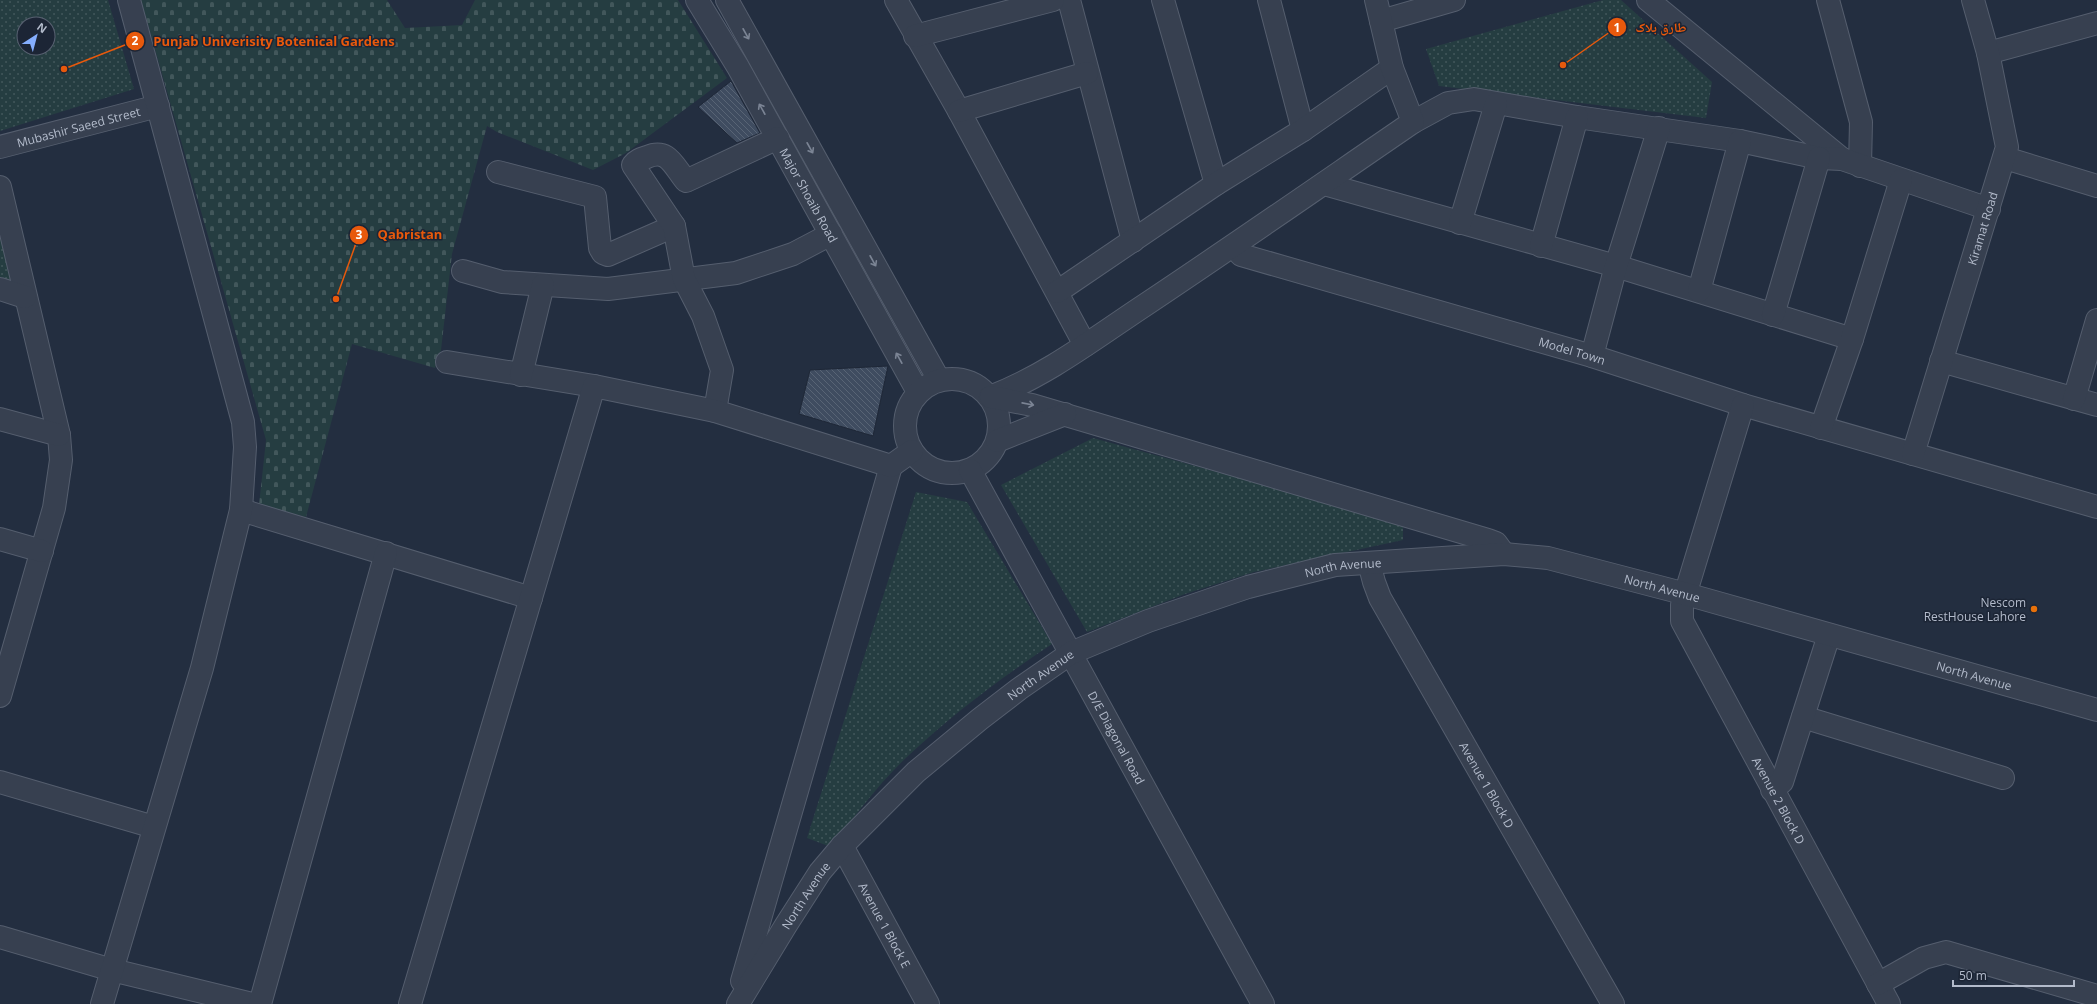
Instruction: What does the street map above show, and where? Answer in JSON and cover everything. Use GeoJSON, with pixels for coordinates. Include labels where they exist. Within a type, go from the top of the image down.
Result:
{"type":"FeatureCollection","features":[{"type":"Feature","properties":{"kind":"street"},"geometry":{"type":"LineString","coordinates":[[102,1004],[202,668],[241,510],[245,447],[243,422],[129,0]]}},
{"type":"Feature","properties":{"kind":"street","name":"Major Shoaib Road"},"geometry":{"type":"LineString","coordinates":[[696,0],[738,67],[918,392]]}},
{"type":"Feature","properties":{"kind":"street","name":"Major Shoaib Road"},"geometry":{"type":"LineString","coordinates":[[727,0],[940,380]]}},
{"type":"Feature","properties":{"kind":"street"},"geometry":{"type":"LineString","coordinates":[[896,0],[915,36],[959,111],[1085,345]]}},
{"type":"Feature","properties":{"kind":"street"},"geometry":{"type":"LineString","coordinates":[[915,36],[1053,0]]}},
{"type":"Feature","properties":{"kind":"street"},"geometry":{"type":"LineString","coordinates":[[1069,0],[1087,73],[1133,241]]}},
{"type":"Feature","properties":{"kind":"street"},"geometry":{"type":"LineString","coordinates":[[1163,0],[1216,184]]}},
{"type":"Feature","properties":{"kind":"street"},"geometry":{"type":"LineString","coordinates":[[1269,0],[1303,130]]}},
{"type":"Feature","properties":{"kind":"street"},"geometry":{"type":"LineString","coordinates":[[1413,122],[1392,68],[1378,10],[1454,0]]}},
{"type":"Feature","properties":{"kind":"street"},"geometry":{"type":"LineString","coordinates":[[1648,0],[1851,162]]}},
{"type":"Feature","properties":{"kind":"street"},"geometry":{"type":"LineString","coordinates":[[1828,0],[1861,122],[1851,162]]}},
{"type":"Feature","properties":{"kind":"street","name":"Kiramat Road"},"geometry":{"type":"LineString","coordinates":[[1913,454],[2005,158],[2007,147],[1988,53],[1974,0]]}},
{"type":"Feature","properties":{"kind":"street"},"geometry":{"type":"LineString","coordinates":[[1988,53],[2097,23]]}},
{"type":"Feature","properties":{"kind":"street"},"geometry":{"type":"LineString","coordinates":[[1057,292],[1216,184],[1303,130],[1392,68]]}},
{"type":"Feature","properties":{"kind":"street"},"geometry":{"type":"LineString","coordinates":[[959,111],[1087,73]]}},
{"type":"Feature","properties":{"kind":"street"},"geometry":{"type":"LineString","coordinates":[[990,397],[1019,386],[1085,345],[1234,246],[1413,122],[1433,110],[1460,100],[1474,99],[1577,117],[1659,128],[1740,141],[1820,158],[1851,162],[1901,180],[1989,208]]}},
{"type":"Feature","properties":{"kind":"street"},"geometry":{"type":"LineString","coordinates":[[1460,223],[1496,104]]}},
{"type":"Feature","properties":{"kind":"street","name":"Mubashir Saeed Street"},"geometry":{"type":"LineString","coordinates":[[0,147],[158,106]]}},
{"type":"Feature","properties":{"kind":"street"},"geometry":{"type":"LineString","coordinates":[[1541,246],[1577,117]]}},
{"type":"Feature","properties":{"kind":"street"},"geometry":{"type":"LineString","coordinates":[[1592,356],[1616,266],[1659,128]]}},
{"type":"Feature","properties":{"kind":"street"},"geometry":{"type":"LineString","coordinates":[[715,411],[722,370],[703,316],[684,280],[674,226],[633,165],[636,161],[656,153],[661,153],[686,181],[778,138]]}},
{"type":"Feature","properties":{"kind":"street"},"geometry":{"type":"LineString","coordinates":[[1699,291],[1740,141]]}},
{"type":"Feature","properties":{"kind":"street"},"geometry":{"type":"LineString","coordinates":[[1774,315],[1820,158]]}},
{"type":"Feature","properties":{"kind":"street"},"geometry":{"type":"LineString","coordinates":[[2005,158],[2097,186]]}},
{"type":"Feature","properties":{"kind":"street"},"geometry":{"type":"LineString","coordinates":[[498,172],[595,198],[600,248],[603,253],[608,255],[674,226]]}},
{"type":"Feature","properties":{"kind":"street"},"geometry":{"type":"LineString","coordinates":[[1821,428],[1852,340],[1901,180]]}},
{"type":"Feature","properties":{"kind":"street"},"geometry":{"type":"LineString","coordinates":[[1324,184],[1616,266],[1852,340]]}},
{"type":"Feature","properties":{"kind":"street"},"geometry":{"type":"LineString","coordinates":[[0,187],[59,435],[61,460],[54,508],[42,551],[4,666],[0,696]]}},
{"type":"Feature","properties":{"kind":"street"},"geometry":{"type":"LineString","coordinates":[[463,271],[502,282],[608,289],[736,273],[793,254],[831,234]]}},
{"type":"Feature","properties":{"kind":"street","name":"Model Town"},"geometry":{"type":"LineString","coordinates":[[1234,246],[1241,255],[1592,356],[1744,406],[2097,507]]}},
{"type":"Feature","properties":{"kind":"street"},"geometry":{"type":"LineString","coordinates":[[521,375],[543,285]]}},
{"type":"Feature","properties":{"kind":"street"},"geometry":{"type":"LineString","coordinates":[[0,290],[25,297]]}},
{"type":"Feature","properties":{"kind":"street"},"geometry":{"type":"LineString","coordinates":[[2074,399],[2097,320]]}},
{"type":"Feature","properties":{"kind":"street"},"geometry":{"type":"LineString","coordinates":[[447,362],[594,386],[715,411],[891,466]]}},
{"type":"Feature","properties":{"kind":"street"},"geometry":{"type":"LineString","coordinates":[[1941,362],[2097,406]]}},
{"type":"Feature","properties":{"kind":"street"},"geometry":{"type":"LineString","coordinates":[[953,378],[967,381],[980,387],[990,397],[997,410],[999,426],[997,441],[991,453],[982,462],[970,470],[958,473],[944,473],[932,469],[920,462],[906,440],[904,427],[910,402],[918,392],[928,384],[953,378]]}},
{"type":"Feature","properties":{"kind":"street"},"geometry":{"type":"LineString","coordinates":[[410,1004],[594,386]]}},
{"type":"Feature","properties":{"kind":"street"},"geometry":{"type":"LineString","coordinates":[[990,397],[1032,404],[1488,540],[1496,543],[1504,554]]}},
{"type":"Feature","properties":{"kind":"street","name":"Avenue 2 Block D"},"geometry":{"type":"LineString","coordinates":[[1744,406],[1686,594],[1681,613],[1682,621],[1889,1004]]}},
{"type":"Feature","properties":{"kind":"street"},"geometry":{"type":"LineString","coordinates":[[997,441],[1065,414]]}},
{"type":"Feature","properties":{"kind":"street"},"geometry":{"type":"LineString","coordinates":[[0,419],[59,435]]}},
{"type":"Feature","properties":{"kind":"street"},"geometry":{"type":"LineString","coordinates":[[737,1004],[891,466],[912,451]]}},
{"type":"Feature","properties":{"kind":"street","name":"D/E Diagonal Road"},"geometry":{"type":"LineString","coordinates":[[970,470],[1263,1004]]}},
{"type":"Feature","properties":{"kind":"street"},"geometry":{"type":"LineString","coordinates":[[241,510],[531,598]]}},
{"type":"Feature","properties":{"kind":"street"},"geometry":{"type":"LineString","coordinates":[[0,539],[42,551]]}},
{"type":"Feature","properties":{"kind":"street"},"geometry":{"type":"LineString","coordinates":[[260,1004],[386,553]]}},
{"type":"Feature","properties":{"kind":"street","name":"North Avenue"},"geometry":{"type":"LineString","coordinates":[[737,1004],[820,872],[842,846],[916,772],[991,710],[1071,653],[1148,621],[1248,587],[1335,565],[1504,554],[1548,558],[1686,594],[2097,710]]}},
{"type":"Feature","properties":{"kind":"street","name":"Avenue 1 Block D"},"geometry":{"type":"LineString","coordinates":[[1369,563],[1380,598],[1612,1004]]}},
{"type":"Feature","properties":{"kind":"street"},"geometry":{"type":"LineString","coordinates":[[1772,790],[1782,782],[1829,635]]}},
{"type":"Feature","properties":{"kind":"street"},"geometry":{"type":"LineString","coordinates":[[1803,717],[2003,778]]}},
{"type":"Feature","properties":{"kind":"street"},"geometry":{"type":"LineString","coordinates":[[0,782],[154,827]]}},
{"type":"Feature","properties":{"kind":"street","name":"Avenue 1 Block E"},"geometry":{"type":"LineString","coordinates":[[842,846],[928,1004]]}},
{"type":"Feature","properties":{"kind":"street"},"geometry":{"type":"LineString","coordinates":[[0,937],[112,970],[252,1004]]}},
{"type":"Feature","properties":{"kind":"street"},"geometry":{"type":"LineString","coordinates":[[1878,984],[1924,958],[1946,952],[2097,996]]}},
{"type":"Feature","properties":{"kind":"green space"},"geometry":{"type":"Polygon","coordinates":[[[0,0],[108,0],[134,89],[0,131],[0,0]]]}},
{"type":"Feature","properties":{"kind":"green space"},"geometry":{"type":"Polygon","coordinates":[[[141,0],[387,0],[405,28],[462,25],[475,0],[678,0],[727,78],[626,153],[593,170],[497,132],[487,126],[452,254],[441,350],[435,368],[352,344],[306,517],[259,505],[266,440],[141,0]]]}},
{"type":"Feature","properties":{"kind":"green space"},"geometry":{"type":"Polygon","coordinates":[[[1603,0],[1621,0],[1712,82],[1706,118],[1439,86],[1426,49],[1603,0]]]}},
{"type":"Feature","properties":{"kind":"green space"},"geometry":{"type":"Polygon","coordinates":[[[0,187],[25,297],[0,289],[0,187]]]}},
{"type":"Feature","properties":{"kind":"green space"},"geometry":{"type":"Polygon","coordinates":[[[1093,438],[1403,523],[1403,540],[1254,572],[1185,594],[1087,632],[1001,485],[1093,438]]]}},
{"type":"Feature","properties":{"kind":"green space"},"geometry":{"type":"Polygon","coordinates":[[[916,492],[967,502],[1052,644],[978,697],[942,726],[897,766],[877,788],[831,847],[807,838],[916,492]]]}},
{"type":"Feature","properties":{"kind":"building"},"geometry":{"type":"Polygon","coordinates":[[[731,81],[760,133],[737,143],[698,107],[731,81]]]}},
{"type":"Feature","properties":{"kind":"building"},"geometry":{"type":"Polygon","coordinates":[[[888,366],[873,436],[799,414],[810,370],[888,366]]]}},
{"type":"Feature","properties":{"kind":"place","name":"طارق بلاک"},"geometry":{"type":"Point","coordinates":[1563,65]}},
{"type":"Feature","properties":{"kind":"place","name":"Punjab Univerisity Botenical Gardens"},"geometry":{"type":"Point","coordinates":[64,69]}},
{"type":"Feature","properties":{"kind":"place","name":"Qabristan"},"geometry":{"type":"Point","coordinates":[336,299]}},
{"type":"Feature","properties":{"kind":"place","name":"Nescom RestHouse Lahore"},"geometry":{"type":"Point","coordinates":[2034,609]}}]}
